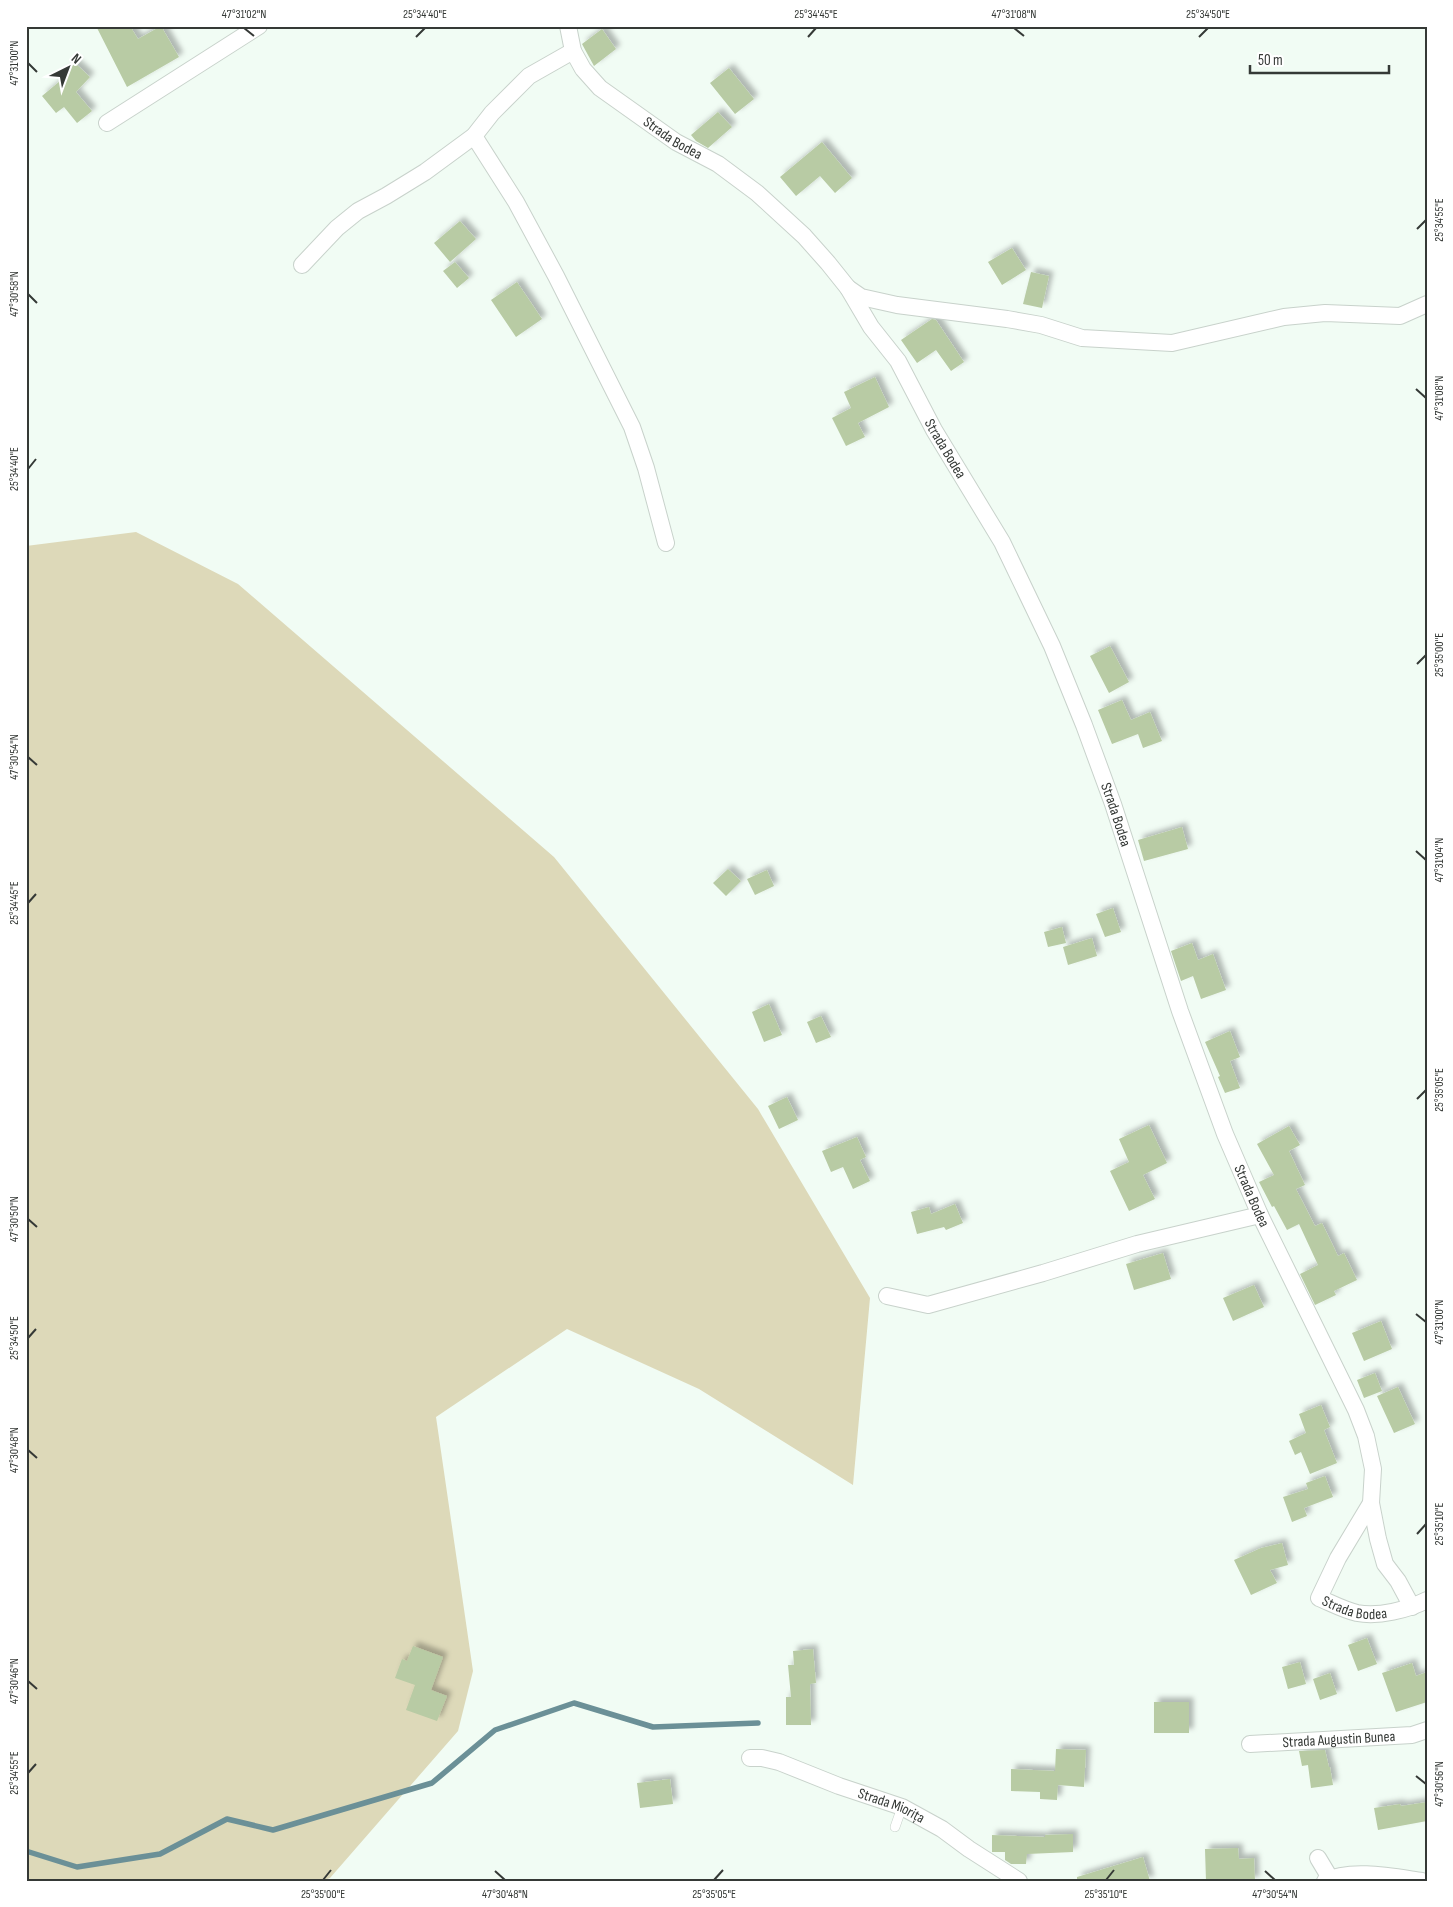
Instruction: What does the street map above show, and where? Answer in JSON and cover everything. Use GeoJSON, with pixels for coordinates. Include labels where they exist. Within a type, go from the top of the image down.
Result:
{"type":"FeatureCollection","features":[{"type":"Feature","properties":{"kind":"street"},"geometry":{"type":"LineString","coordinates":[[107,123],[258,26]]}},
{"type":"Feature","properties":{"kind":"street","name":"Strada Bodea"},"geometry":{"type":"LineString","coordinates":[[568,26],[573,51],[583,69],[600,88],[676,142],[718,164],[757,193],[804,236],[848,288],[871,327],[898,361],[934,430],[1002,542],[1052,646],[1084,725],[1113,804],[1203,1076],[1260,1216],[1356,1410],[1366,1436],[1372,1469],[1371,1503],[1338,1558],[1319,1598],[1357,1613],[1381,1613],[1412,1607],[1427,1600]]}},
{"type":"Feature","properties":{"kind":"street"},"geometry":{"type":"LineString","coordinates":[[302,265],[338,228],[358,211],[424,172],[474,136],[492,113],[529,76],[573,51]]}},
{"type":"Feature","properties":{"kind":"street"},"geometry":{"type":"LineString","coordinates":[[474,136],[516,202],[556,276],[632,427],[646,468],[666,543]]}},
{"type":"Feature","properties":{"kind":"street"},"geometry":{"type":"LineString","coordinates":[[848,288],[862,297],[888,303],[1041,325],[1082,338],[1172,344],[1284,317],[1325,313],[1400,316],[1427,304]]}},
{"type":"Feature","properties":{"kind":"street"},"geometry":{"type":"LineString","coordinates":[[887,1296],[928,1304],[1043,1273],[1137,1244],[1260,1216]]}},
{"type":"Feature","properties":{"kind":"street"},"geometry":{"type":"LineString","coordinates":[[1371,1503],[1385,1564],[1398,1581],[1412,1607]]}},
{"type":"Feature","properties":{"kind":"street","name":"Strada Augustin Bunea"},"geometry":{"type":"LineString","coordinates":[[1250,1744],[1412,1735],[1427,1730]]}},
{"type":"Feature","properties":{"kind":"street","name":"Strada Miorița"},"geometry":{"type":"LineString","coordinates":[[750,1758],[762,1758],[779,1762],[839,1786],[902,1807],[942,1829],[969,1849],[1020,1881]]}},
{"type":"Feature","properties":{"kind":"street"},"geometry":{"type":"LineString","coordinates":[[1318,1858],[1327,1880],[1341,1876],[1367,1875],[1422,1881]]}},
{"type":"Feature","properties":{"kind":"lane"},"geometry":{"type":"LineString","coordinates":[[895,1827],[902,1807]]}},
{"type":"Feature","properties":{"kind":"shaded area"},"geometry":{"type":"Polygon","coordinates":[[[136,532],[238,584],[554,857],[758,1109],[870,1298],[853,1485],[699,1389],[567,1329],[436,1417],[473,1671],[458,1731],[330,1878],[322,1881],[26,1881],[26,546],[136,532]]]}},
{"type":"Feature","properties":{"kind":"building"},"geometry":{"type":"Polygon","coordinates":[[[96,26],[130,26],[138,39],[161,26],[179,57],[127,87],[96,26]]]}},
{"type":"Feature","properties":{"kind":"building"},"geometry":{"type":"Polygon","coordinates":[[[602,29],[616,49],[594,66],[582,44],[602,29]]]}},
{"type":"Feature","properties":{"kind":"building"},"geometry":{"type":"Polygon","coordinates":[[[75,63],[90,77],[76,92],[92,111],[77,123],[64,107],[56,113],[42,96],[60,81],[59,79],[75,63]]]}},
{"type":"Feature","properties":{"kind":"building"},"geometry":{"type":"Polygon","coordinates":[[[729,68],[754,99],[735,114],[710,83],[729,68]]]}},
{"type":"Feature","properties":{"kind":"building"},"geometry":{"type":"Polygon","coordinates":[[[718,112],[732,127],[708,148],[696,141],[691,135],[718,112]]]}},
{"type":"Feature","properties":{"kind":"building"},"geometry":{"type":"Polygon","coordinates":[[[822,142],[852,178],[835,193],[820,176],[796,196],[780,177],[822,142]]]}},
{"type":"Feature","properties":{"kind":"building"},"geometry":{"type":"Polygon","coordinates":[[[460,221],[476,239],[450,262],[434,243],[460,221]]]}},
{"type":"Feature","properties":{"kind":"building"},"geometry":{"type":"Polygon","coordinates":[[[1012,248],[1026,270],[1002,285],[988,262],[1012,248]]]}},
{"type":"Feature","properties":{"kind":"building"},"geometry":{"type":"Polygon","coordinates":[[[455,262],[469,278],[457,288],[443,271],[455,262]]]}},
{"type":"Feature","properties":{"kind":"building"},"geometry":{"type":"Polygon","coordinates":[[[1031,272],[1049,276],[1042,308],[1023,304],[1031,272]]]}},
{"type":"Feature","properties":{"kind":"building"},"geometry":{"type":"Polygon","coordinates":[[[517,282],[542,319],[516,337],[491,300],[517,282]]]}},
{"type":"Feature","properties":{"kind":"building"},"geometry":{"type":"Polygon","coordinates":[[[932,319],[936,320],[964,362],[951,371],[936,350],[917,363],[901,340],[932,319]]]}},
{"type":"Feature","properties":{"kind":"building"},"geometry":{"type":"Polygon","coordinates":[[[875,377],[889,407],[858,423],[865,437],[846,446],[832,418],[851,408],[844,392],[875,377]]]}},
{"type":"Feature","properties":{"kind":"building"},"geometry":{"type":"Polygon","coordinates":[[[1110,646],[1129,682],[1109,693],[1090,656],[1110,646]]]}},
{"type":"Feature","properties":{"kind":"building"},"geometry":{"type":"Polygon","coordinates":[[[1122,700],[1131,720],[1150,712],[1162,741],[1143,748],[1138,734],[1112,744],[1098,710],[1122,700]]]}},
{"type":"Feature","properties":{"kind":"building"},"geometry":{"type":"Polygon","coordinates":[[[1182,827],[1188,849],[1144,861],[1138,840],[1182,827]]]}},
{"type":"Feature","properties":{"kind":"building"},"geometry":{"type":"Polygon","coordinates":[[[728,869],[741,881],[726,896],[713,883],[728,869]]]}},
{"type":"Feature","properties":{"kind":"building"},"geometry":{"type":"Polygon","coordinates":[[[767,870],[774,886],[755,895],[747,879],[767,870]]]}},
{"type":"Feature","properties":{"kind":"building"},"geometry":{"type":"Polygon","coordinates":[[[1113,908],[1121,932],[1105,937],[1096,914],[1113,908]]]}},
{"type":"Feature","properties":{"kind":"building"},"geometry":{"type":"Polygon","coordinates":[[[1062,927],[1066,943],[1048,947],[1044,932],[1062,927]]]}},
{"type":"Feature","properties":{"kind":"building"},"geometry":{"type":"Polygon","coordinates":[[[1092,938],[1097,956],[1068,965],[1063,947],[1092,938]]]}},
{"type":"Feature","properties":{"kind":"building"},"geometry":{"type":"Polygon","coordinates":[[[1192,943],[1198,960],[1213,954],[1226,990],[1201,999],[1193,976],[1181,981],[1171,951],[1192,943]]]}},
{"type":"Feature","properties":{"kind":"building"},"geometry":{"type":"Polygon","coordinates":[[[769,1004],[782,1035],[764,1042],[752,1012],[769,1004]]]}},
{"type":"Feature","properties":{"kind":"building"},"geometry":{"type":"Polygon","coordinates":[[[821,1016],[831,1037],[816,1043],[807,1022],[821,1016]]]}},
{"type":"Feature","properties":{"kind":"building"},"geometry":{"type":"Polygon","coordinates":[[[1230,1031],[1240,1057],[1230,1061],[1240,1088],[1225,1093],[1218,1077],[1220,1076],[1205,1042],[1230,1031]]]}},
{"type":"Feature","properties":{"kind":"building"},"geometry":{"type":"Polygon","coordinates":[[[787,1097],[798,1120],[779,1129],[768,1106],[787,1097]]]}},
{"type":"Feature","properties":{"kind":"building"},"geometry":{"type":"Polygon","coordinates":[[[1149,1125],[1167,1163],[1143,1175],[1155,1199],[1129,1211],[1110,1171],[1129,1162],[1119,1139],[1149,1125]]]}},
{"type":"Feature","properties":{"kind":"building"},"geometry":{"type":"Polygon","coordinates":[[[1289,1126],[1300,1145],[1289,1151],[1305,1185],[1296,1189],[1315,1226],[1322,1223],[1338,1256],[1344,1253],[1357,1280],[1334,1291],[1336,1295],[1315,1305],[1300,1274],[1318,1265],[1299,1224],[1287,1230],[1259,1182],[1274,1175],[1257,1144],[1289,1126]]]}},
{"type":"Feature","properties":{"kind":"building"},"geometry":{"type":"Polygon","coordinates":[[[857,1137],[866,1157],[860,1160],[870,1181],[853,1189],[843,1167],[831,1172],[822,1151],[857,1137]]]}},
{"type":"Feature","properties":{"kind":"building"},"geometry":{"type":"Polygon","coordinates":[[[955,1204],[963,1223],[946,1230],[944,1227],[917,1234],[911,1212],[929,1207],[931,1214],[955,1204]]]}},
{"type":"Feature","properties":{"kind":"building"},"geometry":{"type":"Polygon","coordinates":[[[1163,1253],[1171,1279],[1134,1290],[1126,1264],[1163,1253]]]}},
{"type":"Feature","properties":{"kind":"building"},"geometry":{"type":"Polygon","coordinates":[[[1254,1285],[1264,1307],[1233,1321],[1223,1298],[1254,1285]]]}},
{"type":"Feature","properties":{"kind":"building"},"geometry":{"type":"Polygon","coordinates":[[[1381,1321],[1392,1349],[1364,1361],[1352,1333],[1381,1321]]]}},
{"type":"Feature","properties":{"kind":"building"},"geometry":{"type":"Polygon","coordinates":[[[1375,1373],[1382,1391],[1364,1398],[1357,1380],[1375,1373]]]}},
{"type":"Feature","properties":{"kind":"building"},"geometry":{"type":"Polygon","coordinates":[[[1398,1387],[1415,1424],[1394,1433],[1377,1396],[1398,1387]]]}},
{"type":"Feature","properties":{"kind":"building"},"geometry":{"type":"Polygon","coordinates":[[[1321,1405],[1330,1427],[1324,1430],[1337,1463],[1310,1474],[1301,1452],[1295,1455],[1289,1441],[1306,1433],[1299,1414],[1321,1405]]]}},
{"type":"Feature","properties":{"kind":"building"},"geometry":{"type":"Polygon","coordinates":[[[1325,1476],[1333,1497],[1304,1508],[1307,1516],[1292,1522],[1283,1497],[1308,1489],[1306,1483],[1325,1476]]]}},
{"type":"Feature","properties":{"kind":"building"},"geometry":{"type":"Polygon","coordinates":[[[1282,1543],[1288,1565],[1270,1570],[1277,1583],[1251,1595],[1234,1560],[1261,1548],[1282,1543]]]}},
{"type":"Feature","properties":{"kind":"building"},"geometry":{"type":"Polygon","coordinates":[[[1367,1638],[1377,1664],[1358,1671],[1348,1645],[1367,1638]]]}},
{"type":"Feature","properties":{"kind":"building"},"geometry":{"type":"Polygon","coordinates":[[[413,1646],[443,1657],[431,1690],[447,1696],[437,1721],[406,1710],[415,1685],[395,1678],[402,1659],[407,1661],[413,1646]]]}},
{"type":"Feature","properties":{"kind":"building"},"geometry":{"type":"Polygon","coordinates":[[[813,1649],[816,1683],[810,1684],[811,1725],[786,1725],[786,1697],[791,1697],[788,1665],[794,1665],[793,1651],[813,1649]]]}},
{"type":"Feature","properties":{"kind":"building"},"geometry":{"type":"Polygon","coordinates":[[[1300,1662],[1306,1684],[1288,1689],[1282,1667],[1300,1662]]]}},
{"type":"Feature","properties":{"kind":"building"},"geometry":{"type":"Polygon","coordinates":[[[1412,1663],[1416,1676],[1427,1672],[1427,1702],[1396,1712],[1382,1673],[1412,1663]]]}},
{"type":"Feature","properties":{"kind":"building"},"geometry":{"type":"Polygon","coordinates":[[[1330,1673],[1337,1694],[1320,1700],[1313,1679],[1330,1673]]]}},
{"type":"Feature","properties":{"kind":"building"},"geometry":{"type":"Polygon","coordinates":[[[1154,1702],[1189,1702],[1189,1733],[1154,1733],[1154,1702]]]}},
{"type":"Feature","properties":{"kind":"building"},"geometry":{"type":"Polygon","coordinates":[[[1056,1749],[1086,1750],[1084,1787],[1058,1785],[1057,1800],[1040,1799],[1040,1792],[1011,1791],[1011,1769],[1055,1771],[1056,1749]]]}},
{"type":"Feature","properties":{"kind":"building"},"geometry":{"type":"Polygon","coordinates":[[[1325,1750],[1333,1785],[1311,1788],[1308,1765],[1302,1766],[1299,1751],[1325,1750]]]}},
{"type":"Feature","properties":{"kind":"building"},"geometry":{"type":"Polygon","coordinates":[[[670,1779],[673,1804],[640,1808],[637,1783],[670,1779]]]}},
{"type":"Feature","properties":{"kind":"building"},"geometry":{"type":"Polygon","coordinates":[[[1427,1802],[1427,1821],[1378,1830],[1374,1808],[1427,1802]]]}},
{"type":"Feature","properties":{"kind":"building"},"geometry":{"type":"Polygon","coordinates":[[[1073,1834],[1073,1852],[1027,1854],[1026,1864],[1011,1864],[1005,1860],[1005,1852],[992,1852],[992,1835],[1045,1837],[1045,1835],[1073,1834]]]}},
{"type":"Feature","properties":{"kind":"building"},"geometry":{"type":"Polygon","coordinates":[[[1238,1848],[1239,1859],[1254,1858],[1255,1881],[1206,1881],[1205,1849],[1238,1848]]]}},
{"type":"Feature","properties":{"kind":"building"},"geometry":{"type":"Polygon","coordinates":[[[1143,1857],[1150,1881],[1077,1881],[1077,1877],[1143,1857]]]}},
{"type":"Feature","properties":{"kind":"waterway"},"geometry":{"type":"LineString","coordinates":[[26,1851],[77,1867],[160,1854],[227,1819],[273,1830],[432,1783],[495,1730],[574,1703],[653,1727],[758,1723]]}}]}
